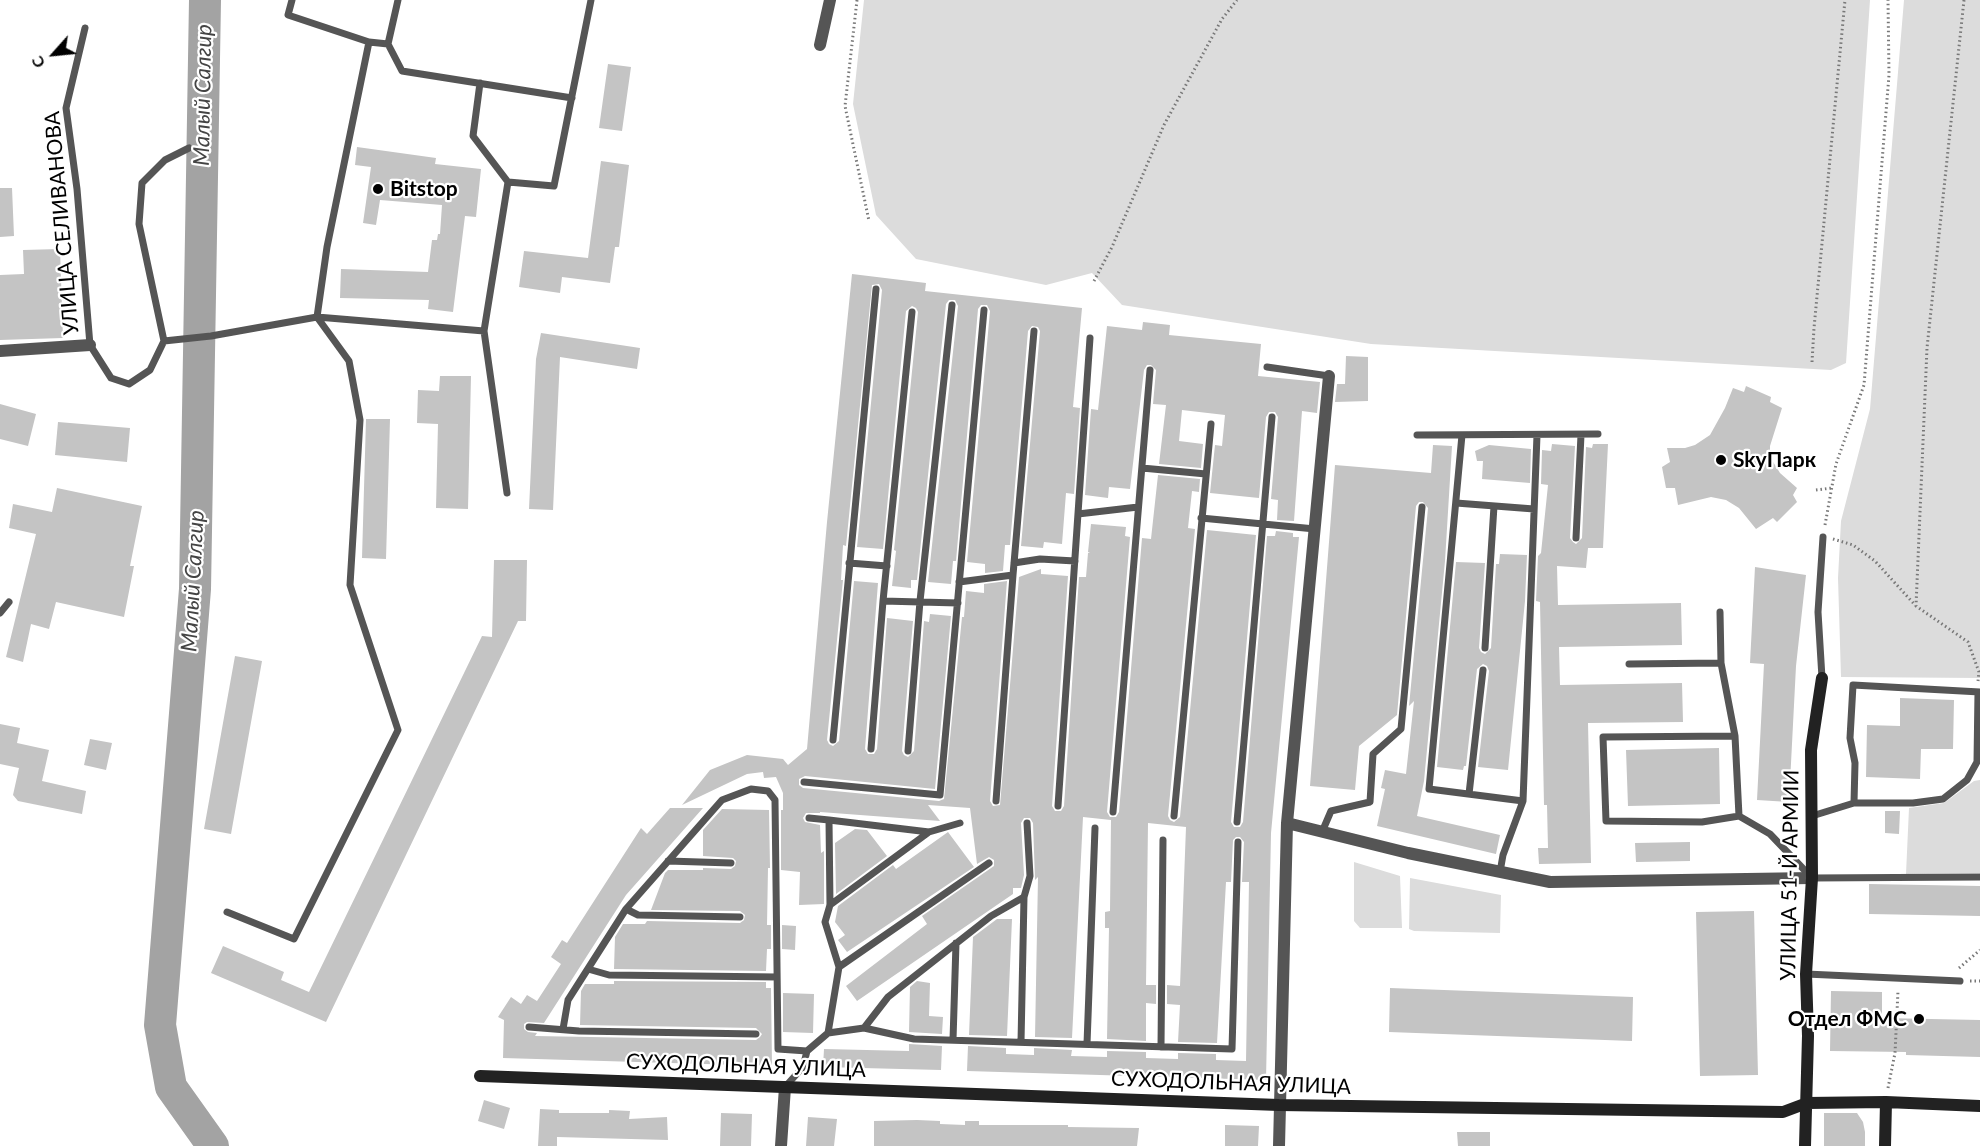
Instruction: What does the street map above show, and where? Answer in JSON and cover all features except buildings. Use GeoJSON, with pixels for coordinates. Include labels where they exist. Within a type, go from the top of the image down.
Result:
{"type":"FeatureCollection","features":[{"type":"Feature","properties":{"kind":"street"},"geometry":{"type":"LineString","coordinates":[[820,45],[830,0]]}},
{"type":"Feature","properties":{"kind":"street"},"geometry":{"type":"LineString","coordinates":[[0,351],[90,345]]}},
{"type":"Feature","properties":{"kind":"street"},"geometry":{"type":"LineString","coordinates":[[1279,1146],[1287,823],[1329,376]]}},
{"type":"Feature","properties":{"kind":"street","name":"УЛИЦА 51-Й АРМИИ"},"geometry":{"type":"LineString","coordinates":[[1805,1146],[1808,1036],[1806,974],[1812,878],[1811,750],[1822,678]]}},
{"type":"Feature","properties":{"kind":"street"},"geometry":{"type":"LineString","coordinates":[[1287,823],[1408,853],[1550,882],[1812,878]]}},
{"type":"Feature","properties":{"kind":"street","name":"СУХОДОЛЬНАЯ УЛИЦА"},"geometry":{"type":"LineString","coordinates":[[480,1076],[1279,1106],[1783,1112],[1807,1103],[1886,1102],[1980,1106]]}},
{"type":"Feature","properties":{"kind":"street"},"geometry":{"type":"LineString","coordinates":[[781,1146],[785,1087]]}},
{"type":"Feature","properties":{"kind":"street"},"geometry":{"type":"LineString","coordinates":[[1885,1146],[1886,1102]]}},
{"type":"Feature","properties":{"kind":"lane"},"geometry":{"type":"LineString","coordinates":[[292,0],[288,15],[369,42],[388,44]]}},
{"type":"Feature","properties":{"kind":"lane"},"geometry":{"type":"LineString","coordinates":[[398,0],[388,44],[402,71],[572,98]]}},
{"type":"Feature","properties":{"kind":"lane"},"geometry":{"type":"LineString","coordinates":[[508,182],[555,186],[591,0]]}},
{"type":"Feature","properties":{"kind":"lane","name":"УЛИЦА СЕЛИВАНОВА"},"geometry":{"type":"LineString","coordinates":[[85,28],[66,108],[77,189],[90,345]]}},
{"type":"Feature","properties":{"kind":"lane"},"geometry":{"type":"LineString","coordinates":[[227,912],[294,939],[398,730],[350,585],[360,420],[349,361],[317,318],[327,248],[369,42]]}},
{"type":"Feature","properties":{"kind":"lane"},"geometry":{"type":"LineString","coordinates":[[480,83],[473,136],[508,182],[484,331],[507,493]]}},
{"type":"Feature","properties":{"kind":"lane"},"geometry":{"type":"LineString","coordinates":[[90,345],[111,378],[129,384],[150,370],[164,341],[139,224],[142,183],[165,160],[189,148]]}},
{"type":"Feature","properties":{"kind":"lane"},"geometry":{"type":"LineString","coordinates":[[833,740],[876,289]]}},
{"type":"Feature","properties":{"kind":"lane"},"geometry":{"type":"LineString","coordinates":[[908,751],[920,601],[952,304]]}},
{"type":"Feature","properties":{"kind":"lane"},"geometry":{"type":"LineString","coordinates":[[804,782],[940,795],[984,310]]}},
{"type":"Feature","properties":{"kind":"lane"},"geometry":{"type":"LineString","coordinates":[[871,749],[883,601],[912,312]]}},
{"type":"Feature","properties":{"kind":"lane"},"geometry":{"type":"LineString","coordinates":[[164,341],[181,341],[317,318],[484,331]]}},
{"type":"Feature","properties":{"kind":"lane"},"geometry":{"type":"LineString","coordinates":[[996,801],[1034,331]]}},
{"type":"Feature","properties":{"kind":"lane"},"geometry":{"type":"LineString","coordinates":[[1058,806],[1090,338]]}},
{"type":"Feature","properties":{"kind":"lane"},"geometry":{"type":"LineString","coordinates":[[1267,367],[1329,376]]}},
{"type":"Feature","properties":{"kind":"lane"},"geometry":{"type":"LineString","coordinates":[[1113,812],[1149,370]]}},
{"type":"Feature","properties":{"kind":"lane"},"geometry":{"type":"LineString","coordinates":[[1237,822],[1272,417]]}},
{"type":"Feature","properties":{"kind":"lane"},"geometry":{"type":"LineString","coordinates":[[1174,816],[1211,424]]}},
{"type":"Feature","properties":{"kind":"lane"},"geometry":{"type":"LineString","coordinates":[[1418,435],[1598,435]]}},
{"type":"Feature","properties":{"kind":"lane"},"geometry":{"type":"LineString","coordinates":[[1462,435],[1429,789],[1523,801]]}},
{"type":"Feature","properties":{"kind":"lane"},"geometry":{"type":"LineString","coordinates":[[1500,872],[1503,855],[1523,801],[1537,435]]}},
{"type":"Feature","properties":{"kind":"lane"},"geometry":{"type":"LineString","coordinates":[[1576,537],[1581,435]]}},
{"type":"Feature","properties":{"kind":"lane"},"geometry":{"type":"LineString","coordinates":[[1142,468],[1206,474]]}},
{"type":"Feature","properties":{"kind":"lane"},"geometry":{"type":"LineString","coordinates":[[1456,503],[1534,509]]}},
{"type":"Feature","properties":{"kind":"lane"},"geometry":{"type":"LineString","coordinates":[[1485,648],[1494,506]]}},
{"type":"Feature","properties":{"kind":"lane"},"geometry":{"type":"LineString","coordinates":[[1078,514],[1138,507]]}},
{"type":"Feature","properties":{"kind":"lane"},"geometry":{"type":"LineString","coordinates":[[1322,832],[1331,811],[1370,802],[1373,754],[1401,729],[1422,507]]}},
{"type":"Feature","properties":{"kind":"lane"},"geometry":{"type":"LineString","coordinates":[[1201,518],[1315,529]]}},
{"type":"Feature","properties":{"kind":"lane"},"geometry":{"type":"LineString","coordinates":[[1822,678],[1818,612],[1823,537]]}},
{"type":"Feature","properties":{"kind":"lane"},"geometry":{"type":"LineString","coordinates":[[1014,563],[1040,559],[1075,561]]}},
{"type":"Feature","properties":{"kind":"lane"},"geometry":{"type":"LineString","coordinates":[[849,563],[887,566]]}},
{"type":"Feature","properties":{"kind":"lane"},"geometry":{"type":"LineString","coordinates":[[959,582],[1013,575]]}},
{"type":"Feature","properties":{"kind":"lane"},"geometry":{"type":"LineString","coordinates":[[883,601],[958,603]]}},
{"type":"Feature","properties":{"kind":"lane"},"geometry":{"type":"LineString","coordinates":[[0,613],[9,602]]}},
{"type":"Feature","properties":{"kind":"lane"},"geometry":{"type":"LineString","coordinates":[[1720,612],[1721,663],[1735,736],[1739,816]]}},
{"type":"Feature","properties":{"kind":"lane"},"geometry":{"type":"LineString","coordinates":[[1629,664],[1721,663]]}},
{"type":"Feature","properties":{"kind":"lane"},"geometry":{"type":"LineString","coordinates":[[1469,794],[1483,670]]}},
{"type":"Feature","properties":{"kind":"lane"},"geometry":{"type":"LineString","coordinates":[[1812,816],[1854,803],[1913,803],[1943,799],[1967,780],[1977,762],[1979,691],[1853,686],[1850,738],[1856,763],[1854,803]]}},
{"type":"Feature","properties":{"kind":"lane"},"geometry":{"type":"LineString","coordinates":[[1735,736],[1603,737],[1606,821],[1702,822],[1739,816],[1770,834],[1812,878],[1980,877]]}},
{"type":"Feature","properties":{"kind":"lane"},"geometry":{"type":"LineString","coordinates":[[563,1029],[568,1000],[626,909],[722,800],[751,789],[768,790],[775,800],[778,1049],[807,1051]]}},
{"type":"Feature","properties":{"kind":"lane"},"geometry":{"type":"LineString","coordinates":[[809,819],[929,832]]}},
{"type":"Feature","properties":{"kind":"lane"},"geometry":{"type":"LineString","coordinates":[[828,1032],[839,967],[825,922],[830,905],[829,820]]}},
{"type":"Feature","properties":{"kind":"lane"},"geometry":{"type":"LineString","coordinates":[[830,905],[929,832],[960,823]]}},
{"type":"Feature","properties":{"kind":"lane"},"geometry":{"type":"LineString","coordinates":[[1021,1042],[1024,897],[1030,876],[1027,824]]}},
{"type":"Feature","properties":{"kind":"lane"},"geometry":{"type":"LineString","coordinates":[[1087,1044],[1095,828]]}},
{"type":"Feature","properties":{"kind":"lane"},"geometry":{"type":"LineString","coordinates":[[1161,1047],[1163,840]]}},
{"type":"Feature","properties":{"kind":"lane"},"geometry":{"type":"LineString","coordinates":[[785,1087],[802,1066],[807,1051],[828,1032],[864,1028],[914,1039],[1232,1049],[1238,842]]}},
{"type":"Feature","properties":{"kind":"lane"},"geometry":{"type":"LineString","coordinates":[[668,861],[731,863]]}},
{"type":"Feature","properties":{"kind":"lane"},"geometry":{"type":"LineString","coordinates":[[839,967],[989,863]]}},
{"type":"Feature","properties":{"kind":"lane"},"geometry":{"type":"LineString","coordinates":[[864,1028],[888,997],[991,916],[1024,897]]}},
{"type":"Feature","properties":{"kind":"lane"},"geometry":{"type":"LineString","coordinates":[[626,909],[638,915],[740,917]]}},
{"type":"Feature","properties":{"kind":"lane"},"geometry":{"type":"LineString","coordinates":[[953,1040],[956,943]]}},
{"type":"Feature","properties":{"kind":"lane"},"geometry":{"type":"LineString","coordinates":[[588,969],[609,975],[777,977]]}},
{"type":"Feature","properties":{"kind":"lane"},"geometry":{"type":"LineString","coordinates":[[1806,974],[1960,981]]}},
{"type":"Feature","properties":{"kind":"lane"},"geometry":{"type":"LineString","coordinates":[[529,1027],[756,1034]]}},
{"type":"Feature","properties":{"kind":"path"},"geometry":{"type":"LineString","coordinates":[[857,0],[845,106],[869,221]]}},
{"type":"Feature","properties":{"kind":"path"},"geometry":{"type":"LineString","coordinates":[[1094,281],[1112,247],[1164,125],[1222,19],[1237,0]]}},
{"type":"Feature","properties":{"kind":"path"},"geometry":{"type":"LineString","coordinates":[[1812,362],[1845,0]]}},
{"type":"Feature","properties":{"kind":"path"},"geometry":{"type":"LineString","coordinates":[[1888,0],[1889,75],[1864,385],[1836,464],[1823,537],[1853,545],[1875,561],[1916,606],[1968,642],[1979,672],[1979,691]]}},
{"type":"Feature","properties":{"kind":"path"},"geometry":{"type":"LineString","coordinates":[[1916,606],[1927,348],[1964,0]]}},
{"type":"Feature","properties":{"kind":"path"},"geometry":{"type":"LineString","coordinates":[[1816,490],[1832,488]]}},
{"type":"Feature","properties":{"kind":"path"},"geometry":{"type":"LineString","coordinates":[[1945,980],[1980,950]]}},
{"type":"Feature","properties":{"kind":"path"},"geometry":{"type":"LineString","coordinates":[[1886,1102],[1895,1053],[1898,977]]}},
{"type":"Feature","properties":{"kind":"shaded area"},"geometry":{"type":"Polygon","coordinates":[[[864,0],[1870,0],[1846,363],[1831,370],[1371,344],[1122,305],[1092,273],[1046,285],[916,259],[876,215],[853,104],[864,0]]]}},
{"type":"Feature","properties":{"kind":"shaded area"},"geometry":{"type":"Polygon","coordinates":[[[1904,0],[1980,0],[1980,678],[1841,677],[1838,578],[1841,521],[1870,409],[1904,0]]]}},
{"type":"Feature","properties":{"kind":"shaded area"},"geometry":{"type":"Polygon","coordinates":[[[1980,780],[1980,873],[1906,874],[1909,808],[1944,803],[1974,781],[1980,780]]]}},
{"type":"Feature","properties":{"kind":"shaded area"},"geometry":{"type":"Polygon","coordinates":[[[1354,862],[1400,876],[1402,928],[1360,928],[1354,921],[1354,862]]]}},
{"type":"Feature","properties":{"kind":"shaded area"},"geometry":{"type":"Polygon","coordinates":[[[1410,878],[1501,895],[1500,933],[1409,929],[1410,878]]]}},
{"type":"Feature","properties":{"kind":"waterway","name":"Малый Салгир"},"geometry":{"type":"LineString","coordinates":[[205,0],[195,589],[160,1025],[171,1087],[213,1146]]}},
{"type":"Feature","properties":{"kind":"place","name":"Bitstop"},"geometry":{"type":"Point","coordinates":[378,189]}},
{"type":"Feature","properties":{"kind":"place","name":"SkyПарк"},"geometry":{"type":"Point","coordinates":[1721,460]}},
{"type":"Feature","properties":{"kind":"place","name":"Отдел ФМС"},"geometry":{"type":"Point","coordinates":[1919,1019]}}]}
